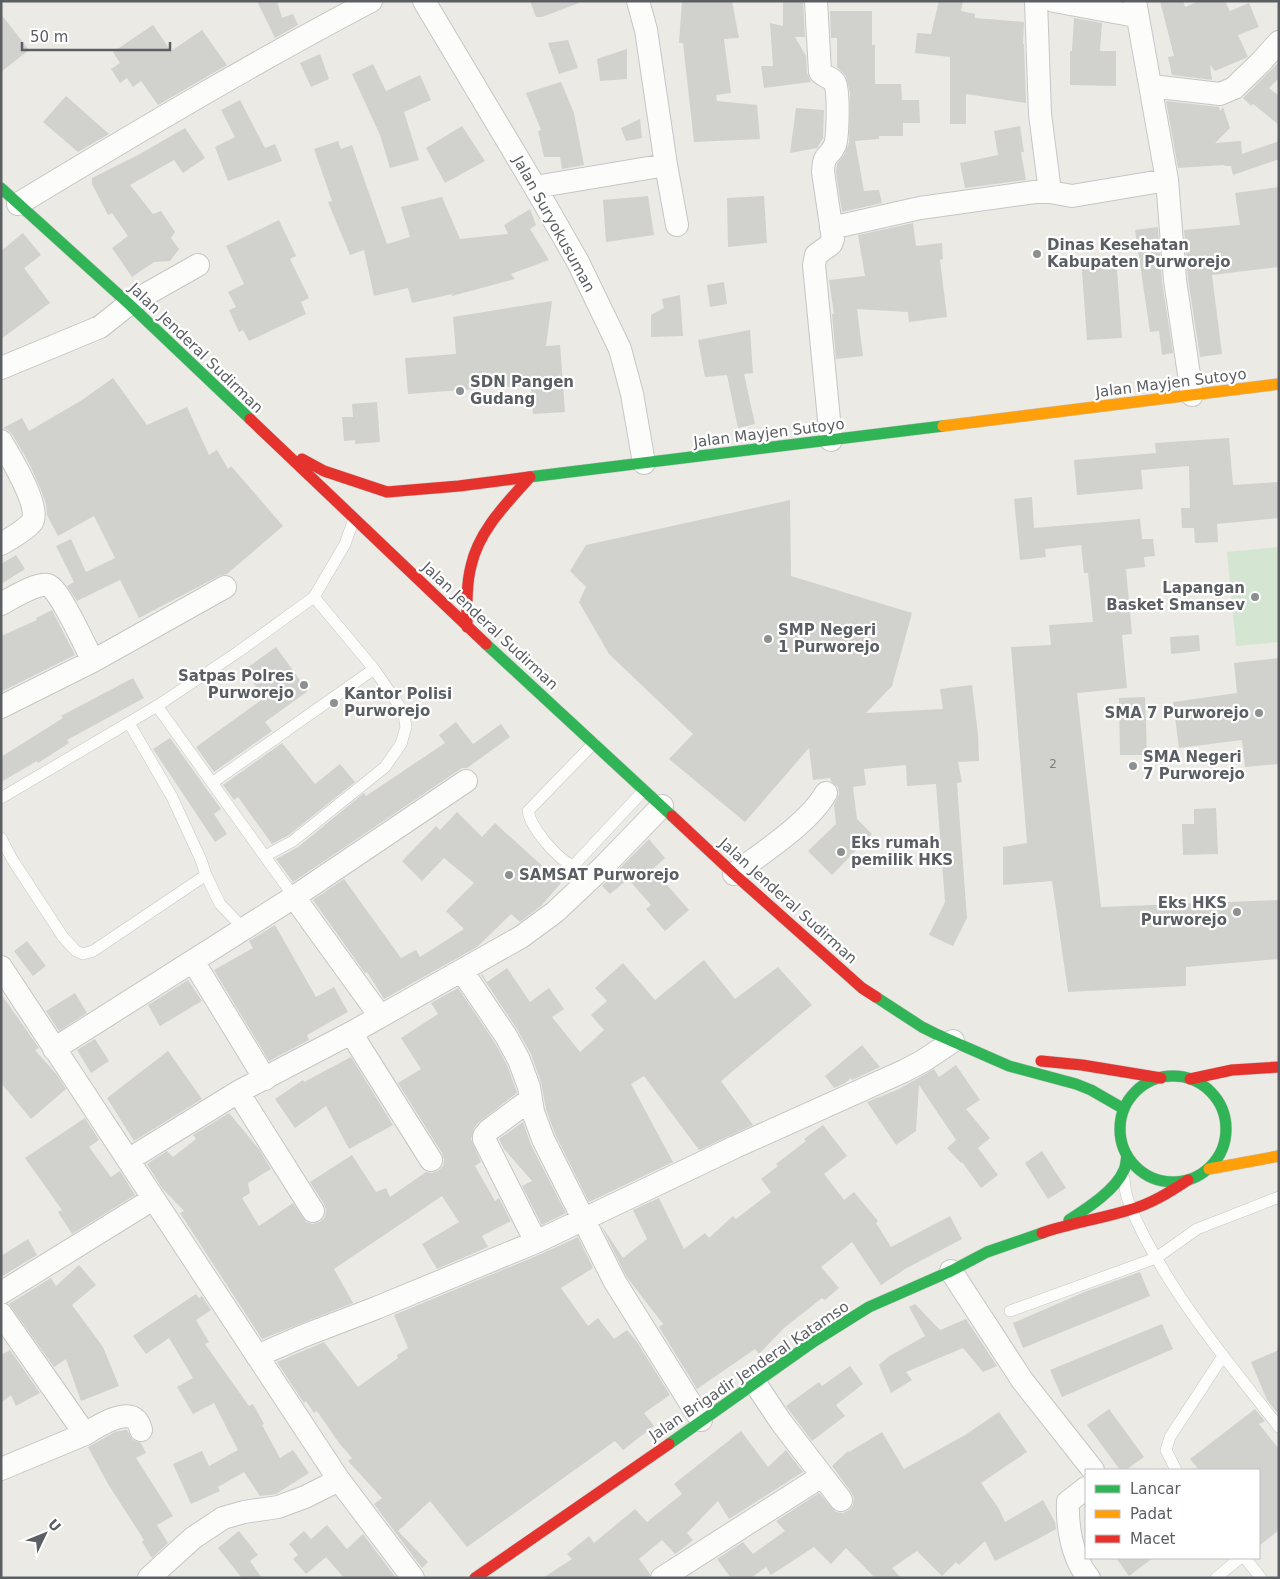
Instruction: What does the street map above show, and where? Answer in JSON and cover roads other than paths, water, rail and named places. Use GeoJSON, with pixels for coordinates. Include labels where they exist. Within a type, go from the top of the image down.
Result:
{"type":"FeatureCollection","features":[{"type":"Feature","properties":{"kind":"main road","name":"Jalan Jenderal Sudirman"},"geometry":{"type":"LineString","coordinates":[[1,188],[128,304],[467,627],[594,742],[734,874],[862,988],[922,1027],[1009,1066],[1076,1084],[1091,1090],[1124,1109]]}},
{"type":"Feature","properties":{"kind":"main road","name":"Jalan Mayjen Sutoyo"},"geometry":{"type":"LineString","coordinates":[[273,442],[324,471],[387,492],[459,486],[1279,384]]}},
{"type":"Feature","properties":{"kind":"main road"},"geometry":{"type":"LineString","coordinates":[[467,627],[468,586],[473,558],[495,517],[530,477]]}},
{"type":"Feature","properties":{"kind":"main road"},"geometry":{"type":"LineString","coordinates":[[983,1054],[1082,1065],[1160,1078]]}},
{"type":"Feature","properties":{"kind":"main road"},"geometry":{"type":"LineString","coordinates":[[1190,1079],[1232,1070],[1279,1067]]}},
{"type":"Feature","properties":{"kind":"main road"},"geometry":{"type":"LineString","coordinates":[[1176,1076],[1190,1079],[1207,1088],[1219,1102],[1226,1119],[1226,1137],[1220,1155],[1209,1169],[1199,1176],[1188,1180],[1171,1182],[1154,1178],[1138,1169],[1127,1155],[1121,1138],[1121,1123],[1124,1109],[1133,1095],[1146,1084],[1160,1078],[1176,1076]]}},
{"type":"Feature","properties":{"kind":"main road"},"geometry":{"type":"LineString","coordinates":[[1060,1227],[1093,1204],[1123,1171],[1127,1155]]}},
{"type":"Feature","properties":{"kind":"main road"},"geometry":{"type":"LineString","coordinates":[[1209,1169],[1279,1156]]}},
{"type":"Feature","properties":{"kind":"main road"},"geometry":{"type":"LineString","coordinates":[[1060,1227],[1131,1210],[1166,1195],[1188,1180]]}},
{"type":"Feature","properties":{"kind":"main road","name":"Jalan Brigadir Jenderal Katamso"},"geometry":{"type":"LineString","coordinates":[[475,1578],[598,1494],[813,1342],[869,1307],[951,1271],[987,1252],[1060,1227]]}},
{"type":"Feature","properties":{"kind":"street"},"geometry":{"type":"LineString","coordinates":[[18,204],[149,124],[370,1]]}},
{"type":"Feature","properties":{"kind":"street","name":"Jalan Suryokusuman"},"geometry":{"type":"LineString","coordinates":[[424,1],[578,262],[620,349],[632,394],[644,463]]}},
{"type":"Feature","properties":{"kind":"street"},"geometry":{"type":"LineString","coordinates":[[638,1],[646,30],[677,225]]}},
{"type":"Feature","properties":{"kind":"street"},"geometry":{"type":"LineString","coordinates":[[816,1],[820,72],[824,77],[834,81],[836,85],[837,135],[835,145],[824,161],[823,172],[833,239],[831,244],[816,255],[814,265],[830,440]]}},
{"type":"Feature","properties":{"kind":"street"},"geometry":{"type":"LineString","coordinates":[[1036,1],[1040,114],[1050,192]]}},
{"type":"Feature","properties":{"kind":"street"},"geometry":{"type":"LineString","coordinates":[[1054,1],[1136,8],[1167,180],[1175,280],[1192,395]]}},
{"type":"Feature","properties":{"kind":"street"},"geometry":{"type":"LineString","coordinates":[[1151,86],[1220,94],[1234,88],[1260,64],[1279,42]]}},
{"type":"Feature","properties":{"kind":"street"},"geometry":{"type":"LineString","coordinates":[[535,187],[666,165]]}},
{"type":"Feature","properties":{"kind":"street"},"geometry":{"type":"LineString","coordinates":[[832,228],[920,208],[1034,192],[1050,192],[1072,196],[1167,180]]}},
{"type":"Feature","properties":{"kind":"street"},"geometry":{"type":"LineString","coordinates":[[1,368],[100,327],[128,304],[198,265]]}},
{"type":"Feature","properties":{"kind":"street"},"geometry":{"type":"LineString","coordinates":[[1,441],[24,483],[35,515],[32,522],[1,544]]}},
{"type":"Feature","properties":{"kind":"street"},"geometry":{"type":"LineString","coordinates":[[1,604],[40,586],[47,585],[53,588],[65,606],[93,661]]}},
{"type":"Feature","properties":{"kind":"street"},"geometry":{"type":"LineString","coordinates":[[1,707],[93,661],[225,587]]}},
{"type":"Feature","properties":{"kind":"street"},"geometry":{"type":"LineString","coordinates":[[54,1049],[294,897],[466,781]]}},
{"type":"Feature","properties":{"kind":"street"},"geometry":{"type":"LineString","coordinates":[[734,874],[776,843],[811,812],[822,801],[826,793]]}},
{"type":"Feature","properties":{"kind":"street"},"geometry":{"type":"LineString","coordinates":[[128,1160],[238,1092],[351,1033],[521,937],[554,912],[604,866],[662,806]]}},
{"type":"Feature","properties":{"kind":"street"},"geometry":{"type":"LineString","coordinates":[[294,897],[380,1016]]}},
{"type":"Feature","properties":{"kind":"street"},"geometry":{"type":"LineString","coordinates":[[194,961],[265,1079]]}},
{"type":"Feature","properties":{"kind":"street"},"geometry":{"type":"LineString","coordinates":[[1,967],[339,1480],[413,1578]]}},
{"type":"Feature","properties":{"kind":"street"},"geometry":{"type":"LineString","coordinates":[[462,971],[506,1036],[519,1060],[529,1086],[534,1112],[543,1139],[615,1282],[701,1420]]}},
{"type":"Feature","properties":{"kind":"street"},"geometry":{"type":"LineString","coordinates":[[351,1033],[431,1160]]}},
{"type":"Feature","properties":{"kind":"street"},"geometry":{"type":"LineString","coordinates":[[257,1356],[536,1242],[735,1147],[904,1071],[953,1041]]}},
{"type":"Feature","properties":{"kind":"street"},"geometry":{"type":"LineString","coordinates":[[238,1092],[313,1212]]}},
{"type":"Feature","properties":{"kind":"street"},"geometry":{"type":"LineString","coordinates":[[531,1099],[495,1125],[486,1133],[484,1139],[536,1242]]}},
{"type":"Feature","properties":{"kind":"street"},"geometry":{"type":"LineString","coordinates":[[1,1293],[153,1199]]}},
{"type":"Feature","properties":{"kind":"street"},"geometry":{"type":"LineString","coordinates":[[951,1271],[1022,1380],[1092,1469]]}},
{"type":"Feature","properties":{"kind":"street"},"geometry":{"type":"LineString","coordinates":[[1,1314],[85,1434]]}},
{"type":"Feature","properties":{"kind":"street"},"geometry":{"type":"LineString","coordinates":[[755,1384],[781,1422],[841,1500]]}},
{"type":"Feature","properties":{"kind":"street"},"geometry":{"type":"LineString","coordinates":[[1,1469],[85,1434],[110,1420],[129,1416],[137,1421],[142,1430]]}},
{"type":"Feature","properties":{"kind":"street"},"geometry":{"type":"LineString","coordinates":[[662,1578],[822,1476]]}},
{"type":"Feature","properties":{"kind":"street"},"geometry":{"type":"LineString","coordinates":[[149,1578],[193,1538],[223,1518],[244,1512],[278,1507],[305,1497],[339,1480]]}},
{"type":"Feature","properties":{"kind":"street"},"geometry":{"type":"LineString","coordinates":[[1085,1489],[1068,1502],[1068,1515],[1077,1558],[1089,1578]]}},
{"type":"Feature","properties":{"kind":"lane"},"geometry":{"type":"LineString","coordinates":[[1,798],[130,724],[238,652],[314,597],[345,544],[354,519]]}},
{"type":"Feature","properties":{"kind":"lane"},"geometry":{"type":"LineString","coordinates":[[265,856],[293,841],[384,767],[401,744],[406,727],[404,715],[374,669],[314,597]]}},
{"type":"Feature","properties":{"kind":"lane"},"geometry":{"type":"LineString","coordinates":[[212,783],[374,669]]}},
{"type":"Feature","properties":{"kind":"lane"},"geometry":{"type":"LineString","coordinates":[[157,706],[294,897]]}},
{"type":"Feature","properties":{"kind":"lane"},"geometry":{"type":"LineString","coordinates":[[130,724],[172,797],[220,904],[244,929]]}},
{"type":"Feature","properties":{"kind":"lane"},"geometry":{"type":"LineString","coordinates":[[594,742],[528,811],[533,826],[563,861],[571,865],[576,863],[644,790]]}},
{"type":"Feature","properties":{"kind":"lane"},"geometry":{"type":"LineString","coordinates":[[1,838],[12,859],[63,937],[76,951],[83,954],[93,950],[206,875]]}},
{"type":"Feature","properties":{"kind":"lane"},"geometry":{"type":"LineString","coordinates":[[1123,1171],[1125,1190],[1131,1210],[1156,1258],[1177,1291],[1224,1356],[1279,1427]]}},
{"type":"Feature","properties":{"kind":"lane"},"geometry":{"type":"LineString","coordinates":[[1010,1311],[1156,1258],[1197,1229],[1279,1198]]}},
{"type":"Feature","properties":{"kind":"lane"},"geometry":{"type":"LineString","coordinates":[[1176,1469],[1166,1450],[1170,1438],[1224,1356]]}},
{"type":"Feature","properties":{"kind":"lane"},"geometry":{"type":"LineString","coordinates":[[1216,1578],[1239,1559]]}},
{"type":"Feature","properties":{"kind":"lane"},"geometry":{"type":"LineString","coordinates":[[1246,1559],[1261,1578]]}},
{"type":"Feature","properties":{"kind":"place","name":"Dinas Kesehatan Kabupaten Purworejo"},"geometry":{"type":"Point","coordinates":[1037,254]}},
{"type":"Feature","properties":{"kind":"place","name":"SDN Pangen Gudang"},"geometry":{"type":"Point","coordinates":[460,391]}},
{"type":"Feature","properties":{"kind":"place","name":"Lapangan Basket Smansev"},"geometry":{"type":"Point","coordinates":[1255,597]}},
{"type":"Feature","properties":{"kind":"place","name":"SMP Negeri 1 Purworejo"},"geometry":{"type":"Point","coordinates":[768,639]}},
{"type":"Feature","properties":{"kind":"place","name":"Satpas Polres Purworejo"},"geometry":{"type":"Point","coordinates":[304,685]}},
{"type":"Feature","properties":{"kind":"place","name":"Kantor Polisi Purworejo"},"geometry":{"type":"Point","coordinates":[334,703]}},
{"type":"Feature","properties":{"kind":"place","name":"SMA 7 Purworejo"},"geometry":{"type":"Point","coordinates":[1259,713]}},
{"type":"Feature","properties":{"kind":"place","name":"SMA Negeri 7 Purworejo"},"geometry":{"type":"Point","coordinates":[1133,766]}},
{"type":"Feature","properties":{"kind":"place","name":"Eks rumah pemilik HKS"},"geometry":{"type":"Point","coordinates":[841,852]}},
{"type":"Feature","properties":{"kind":"place","name":"SAMSAT Purworejo"},"geometry":{"type":"Point","coordinates":[509,875]}},
{"type":"Feature","properties":{"kind":"place","name":"Eks HKS Purworejo"},"geometry":{"type":"Point","coordinates":[1237,912]}}]}
